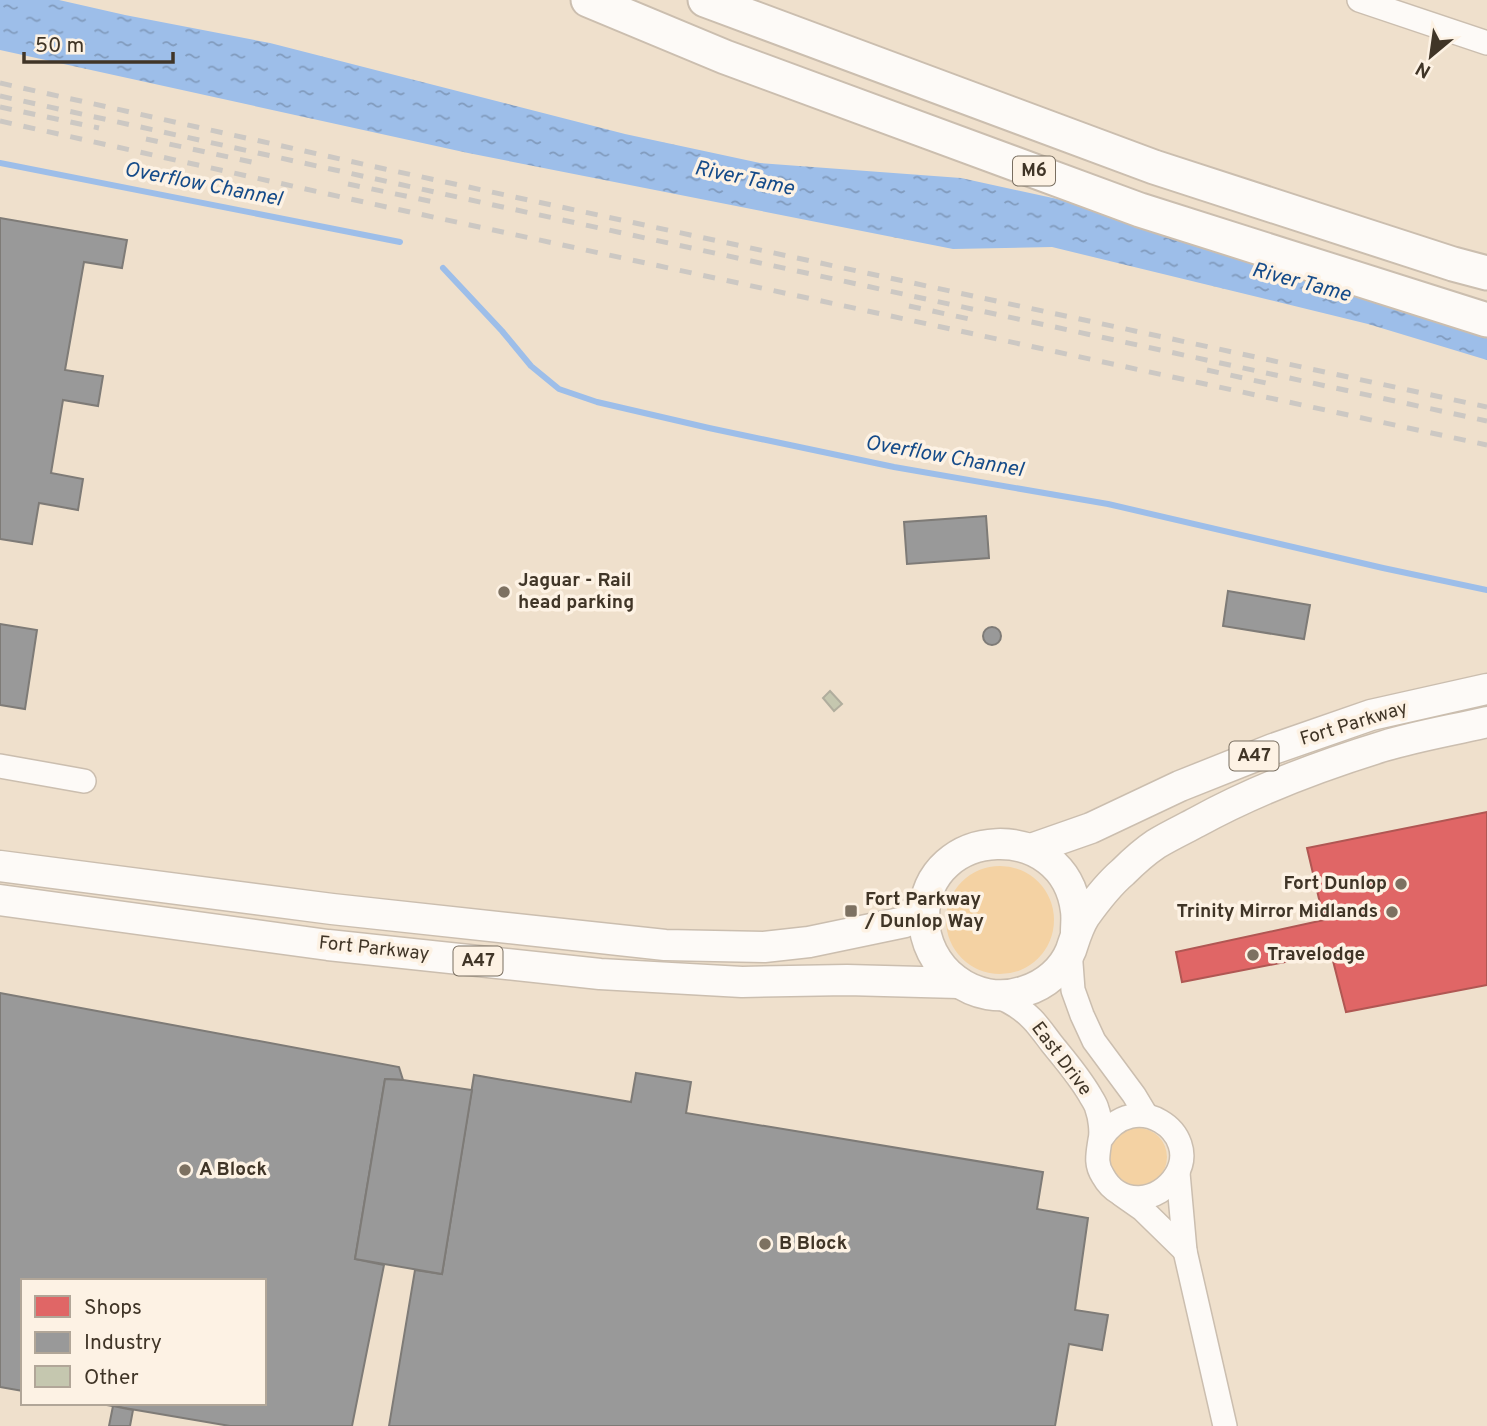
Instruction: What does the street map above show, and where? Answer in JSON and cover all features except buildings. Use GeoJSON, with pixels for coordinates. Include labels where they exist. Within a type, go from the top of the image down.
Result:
{"type":"FeatureCollection","features":[{"type":"Feature","properties":{"kind":"highway","name":"M6"},"geometry":{"type":"LineString","coordinates":[[588,0],[725,57],[1140,211],[1487,320]]}},
{"type":"Feature","properties":{"kind":"highway","name":"M6"},"geometry":{"type":"LineString","coordinates":[[705,0],[1154,167],[1487,273]]}},
{"type":"Feature","properties":{"kind":"main road","name":"Fort Parkway"},"geometry":{"type":"LineString","coordinates":[[1031,849],[1091,828],[1180,786],[1273,749],[1371,715],[1487,689]]}},
{"type":"Feature","properties":{"kind":"main road","name":"Fort Parkway"},"geometry":{"type":"LineString","coordinates":[[1073,941],[1076,912],[1072,892],[1062,874],[1048,860],[1031,849],[1001,843],[973,848],[961,854],[941,871],[927,898],[924,914],[929,946],[946,973],[959,983],[983,994],[996,996],[1023,992],[1046,981],[1064,962],[1085,915],[1122,873],[1156,845],[1275,783],[1385,746],[1487,722]]}},
{"type":"Feature","properties":{"kind":"main road","name":"Fort Parkway"},"geometry":{"type":"LineString","coordinates":[[0,866],[332,909],[665,945],[764,947],[809,942],[905,922],[927,898]]}},
{"type":"Feature","properties":{"kind":"main road","name":"Fort Parkway"},"geometry":{"type":"LineString","coordinates":[[0,900],[328,945],[600,974],[742,982],[846,980],[959,983]]}},
{"type":"Feature","properties":{"kind":"street"},"geometry":{"type":"LineString","coordinates":[[1371,2],[1487,43]]}},
{"type":"Feature","properties":{"kind":"street"},"geometry":{"type":"LineString","coordinates":[[0,766],[84,781]]}},
{"type":"Feature","properties":{"kind":"street","name":"East Drive"},"geometry":{"type":"LineString","coordinates":[[1073,941],[1073,990],[1082,1015],[1094,1041],[1146,1115]]}},
{"type":"Feature","properties":{"kind":"street","name":"East Drive"},"geometry":{"type":"LineString","coordinates":[[996,996],[1009,1000],[1032,1019],[1079,1078],[1097,1108],[1101,1139]]}},
{"type":"Feature","properties":{"kind":"street"},"geometry":{"type":"LineString","coordinates":[[1185,1251],[1142,1209],[1110,1186],[1099,1169],[1097,1159],[1101,1139],[1114,1122],[1124,1117],[1146,1115],[1163,1122],[1172,1130],[1178,1141],[1181,1153],[1178,1173],[1185,1251],[1225,1426]]}},
{"type":"Feature","properties":{"kind":"street"},"geometry":{"type":"LineString","coordinates":[[1118,1193],[1135,1198],[1152,1196],[1167,1187],[1178,1173]]}},
{"type":"Feature","properties":{"kind":"shaded area"},"geometry":{"type":"Polygon","coordinates":[[[1000,866],[1021,870],[1038,882],[1050,899],[1054,920],[1050,941],[1038,958],[1021,970],[1000,974],[979,970],[962,958],[950,941],[946,920],[950,899],[962,882],[979,870],[1000,866]]]}},
{"type":"Feature","properties":{"kind":"shaded area"},"geometry":{"type":"Polygon","coordinates":[[[1132,1128],[1144,1128],[1159,1136],[1167,1151],[1167,1163],[1159,1178],[1144,1186],[1132,1186],[1117,1178],[1109,1163],[1109,1151],[1117,1136],[1132,1128]]]}},
{"type":"Feature","properties":{"kind":"water","name":"River Tame"},"geometry":{"type":"Polygon","coordinates":[[[0,0],[59,0],[270,43],[625,134],[760,163],[961,178],[1223,235],[1487,312],[1487,360],[1368,324],[1052,247],[953,249],[468,153],[0,50],[0,0]]]}},
{"type":"Feature","properties":{"kind":"waterway","name":"Overflow Channel"},"geometry":{"type":"LineString","coordinates":[[0,163],[400,242]]}},
{"type":"Feature","properties":{"kind":"waterway","name":"Overflow Channel"},"geometry":{"type":"LineString","coordinates":[[443,268],[531,366],[559,389],[597,402],[894,467],[1108,504],[1487,590]]}},
{"type":"Feature","properties":{"kind":"railway"},"geometry":{"type":"LineString","coordinates":[[0,83],[1487,407]]}},
{"type":"Feature","properties":{"kind":"railway"},"geometry":{"type":"LineString","coordinates":[[0,96],[1487,421]]}},
{"type":"Feature","properties":{"kind":"railway"},"geometry":{"type":"LineString","coordinates":[[0,107],[99,128]]}},
{"type":"Feature","properties":{"kind":"railway"},"geometry":{"type":"LineString","coordinates":[[0,121],[1487,445]]}},
{"type":"Feature","properties":{"kind":"railway"},"geometry":{"type":"LineString","coordinates":[[146,139],[256,163]]}},
{"type":"Feature","properties":{"kind":"railway"},"geometry":{"type":"LineString","coordinates":[[348,184],[434,202]]}},
{"type":"Feature","properties":{"kind":"railway"},"geometry":{"type":"LineString","coordinates":[[909,306],[974,320]]}},
{"type":"Feature","properties":{"kind":"railway"},"geometry":{"type":"LineString","coordinates":[[1207,370],[1275,385]]}},
{"type":"Feature","properties":{"kind":"place","name":"Jaguar - Rail head parking"},"geometry":{"type":"Point","coordinates":[504,592]}},
{"type":"Feature","properties":{"kind":"place","name":"Fort Dunlop"},"geometry":{"type":"Point","coordinates":[1401,884]}},
{"type":"Feature","properties":{"kind":"place","name":"Fort Parkway / Dunlop Way"},"geometry":{"type":"Point","coordinates":[851,911]}},
{"type":"Feature","properties":{"kind":"place","name":"Trinity Mirror Midlands"},"geometry":{"type":"Point","coordinates":[1392,912]}},
{"type":"Feature","properties":{"kind":"place","name":"Travelodge"},"geometry":{"type":"Point","coordinates":[1253,955]}},
{"type":"Feature","properties":{"kind":"place","name":"A Block"},"geometry":{"type":"Point","coordinates":[185,1170]}},
{"type":"Feature","properties":{"kind":"place","name":"B Block"},"geometry":{"type":"Point","coordinates":[765,1244]}}]}
